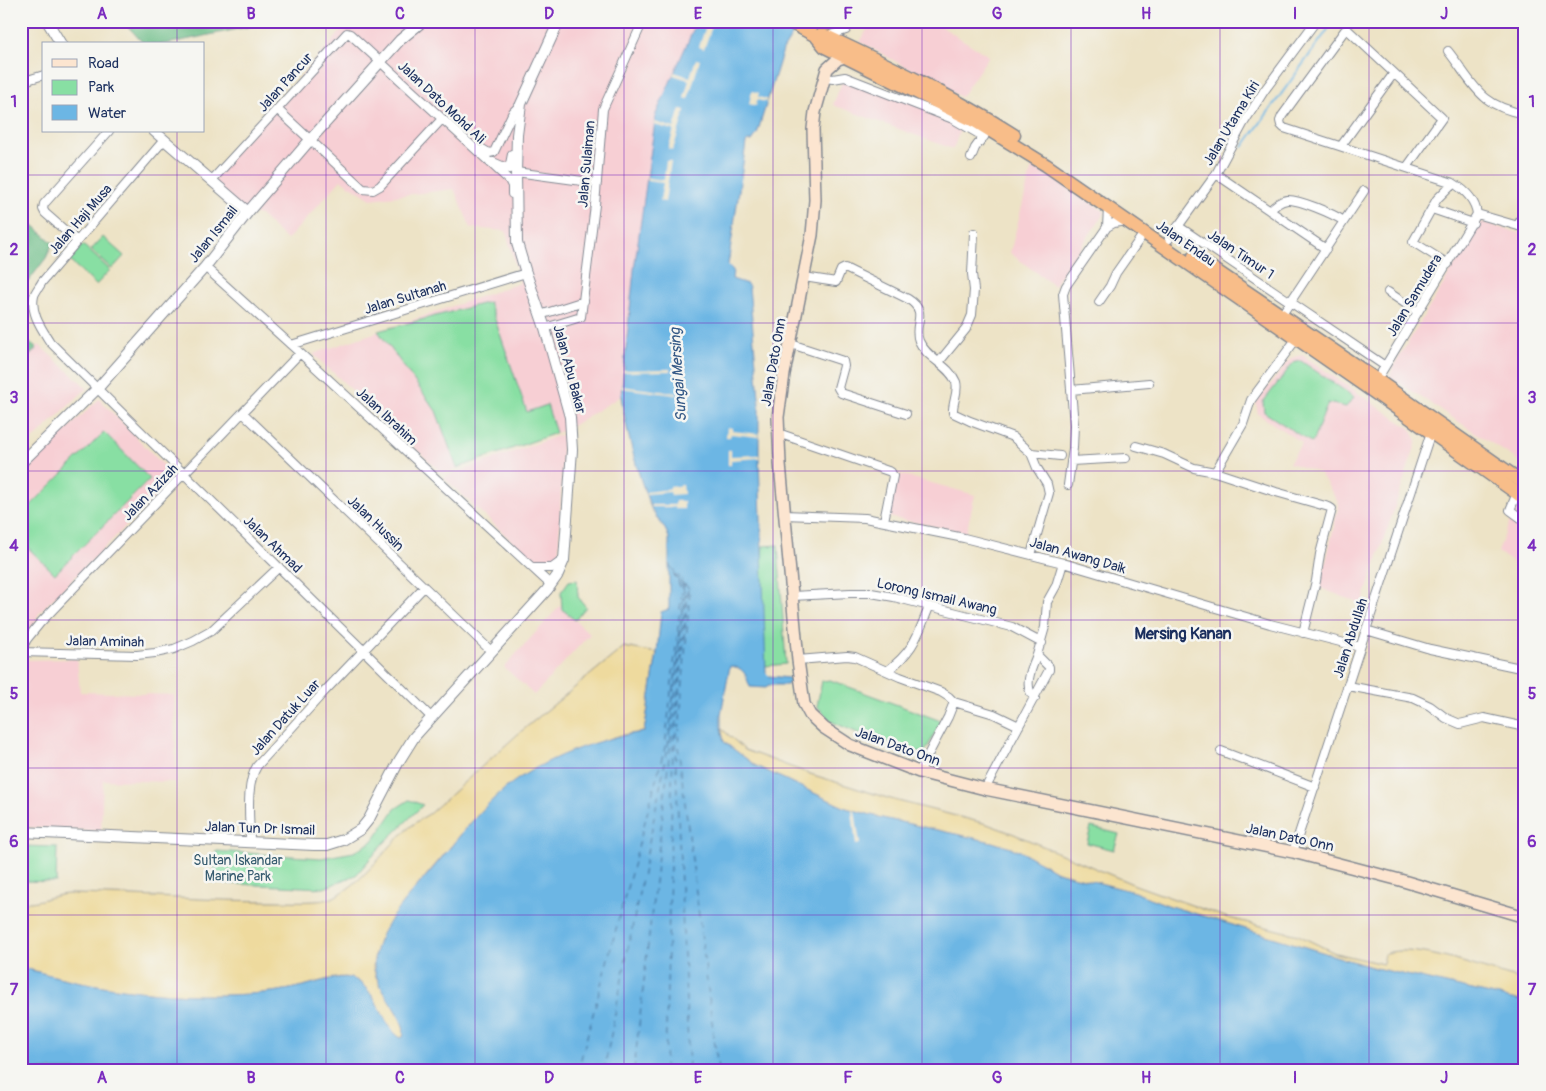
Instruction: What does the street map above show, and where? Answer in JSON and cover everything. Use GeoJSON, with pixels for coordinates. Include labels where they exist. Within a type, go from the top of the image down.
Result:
{"type":"FeatureCollection","features":[{"type":"Feature","properties":{"kind":"highway","name":"Jalan Endau"},"geometry":{"type":"LineString","coordinates":[[788,21],[822,40],[973,110],[1050,158],[1128,221],[1297,338],[1374,385],[1431,432],[1522,492]]}},
{"type":"Feature","properties":{"kind":"highway","name":"Jalan Endau"},"geometry":{"type":"LineString","coordinates":[[847,52],[954,115],[1046,164],[1107,203],[1169,239],[1281,316],[1522,492]]}},
{"type":"Feature","properties":{"kind":"main road","name":"Jalan Dato Onn"},"geometry":{"type":"LineString","coordinates":[[822,40],[826,74],[814,120],[815,200],[812,235],[779,403],[778,432],[798,660],[804,704],[816,721],[850,745],[919,772],[985,789],[1293,852],[1400,880],[1525,917]]}},
{"type":"Feature","properties":{"kind":"main road"},"geometry":{"type":"LineString","coordinates":[[826,74],[838,59],[847,52]]}},
{"type":"Feature","properties":{"kind":"street"},"geometry":{"type":"LineString","coordinates":[[47,21],[60,42]]}},
{"type":"Feature","properties":{"kind":"street","name":"Jalan Ismail"},"geometry":{"type":"LineString","coordinates":[[21,463],[98,389],[205,267],[248,212],[310,140],[380,61],[406,34],[423,21]]}},
{"type":"Feature","properties":{"kind":"street","name":"Jalan Abu Bakar"},"geometry":{"type":"LineString","coordinates":[[431,717],[551,585],[564,560],[572,450],[570,417],[545,328],[517,242],[516,172],[517,135],[521,104],[559,21]]}},
{"type":"Feature","properties":{"kind":"street","name":"Jalan Sulaiman"},"geometry":{"type":"LineString","coordinates":[[545,328],[581,316],[597,183],[603,109],[643,21]]}},
{"type":"Feature","properties":{"kind":"street"},"geometry":{"type":"LineString","coordinates":[[822,40],[846,30],[852,21]]}},
{"type":"Feature","properties":{"kind":"street","name":"Jalan Utama Kiri"},"geometry":{"type":"LineString","coordinates":[[1169,239],[1216,174],[1260,96],[1316,21]]}},
{"type":"Feature","properties":{"kind":"street"},"geometry":{"type":"LineString","coordinates":[[846,30],[847,52]]}},
{"type":"Feature","properties":{"kind":"street"},"geometry":{"type":"LineString","coordinates":[[1407,168],[1442,118],[1348,30],[1345,30],[1280,121],[1284,128],[1341,146],[1407,168],[1454,183],[1471,198],[1476,206],[1477,214],[1521,227],[1525,208]]}},
{"type":"Feature","properties":{"kind":"street","name":"Jalan Pancur"},"geometry":{"type":"LineString","coordinates":[[212,180],[347,34],[350,34],[380,61]]}},
{"type":"Feature","properties":{"kind":"street"},"geometry":{"type":"LineString","coordinates":[[1448,51],[1484,98],[1498,107],[1525,114]]}},
{"type":"Feature","properties":{"kind":"street","name":"Jalan Dato Mohd Ali"},"geometry":{"type":"LineString","coordinates":[[380,61],[511,182],[512,222],[514,237],[517,242]]}},
{"type":"Feature","properties":{"kind":"street"},"geometry":{"type":"LineString","coordinates":[[1341,146],[1394,73]]}},
{"type":"Feature","properties":{"kind":"street"},"geometry":{"type":"LineString","coordinates":[[826,74],[834,79],[845,77],[954,115]]}},
{"type":"Feature","properties":{"kind":"street"},"geometry":{"type":"LineString","coordinates":[[21,82],[42,76]]}},
{"type":"Feature","properties":{"kind":"street"},"geometry":{"type":"LineString","coordinates":[[466,141],[472,142],[485,152],[492,154],[497,148],[513,112],[521,104]]}},
{"type":"Feature","properties":{"kind":"street"},"geometry":{"type":"LineString","coordinates":[[277,109],[363,189],[373,190],[380,186],[442,119]]}},
{"type":"Feature","properties":{"kind":"street"},"geometry":{"type":"LineString","coordinates":[[77,242],[45,213],[43,209],[44,204],[108,132]]}},
{"type":"Feature","properties":{"kind":"street"},"geometry":{"type":"LineString","coordinates":[[155,132],[248,212]]}},
{"type":"Feature","properties":{"kind":"street"},"geometry":{"type":"LineString","coordinates":[[971,158],[975,148],[986,133]]}},
{"type":"Feature","properties":{"kind":"street"},"geometry":{"type":"LineString","coordinates":[[488,161],[509,169],[514,141],[517,135]]}},
{"type":"Feature","properties":{"kind":"street","name":"Jalan Haji Musa"},"geometry":{"type":"LineString","coordinates":[[98,389],[50,342],[34,311],[34,296],[42,282],[164,140]]}},
{"type":"Feature","properties":{"kind":"street"},"geometry":{"type":"LineString","coordinates":[[516,172],[597,183]]}},
{"type":"Feature","properties":{"kind":"street"},"geometry":{"type":"LineString","coordinates":[[1216,174],[1326,249]]}},
{"type":"Feature","properties":{"kind":"street"},"geometry":{"type":"LineString","coordinates":[[1448,264],[1413,242],[1437,199],[1454,183]]}},
{"type":"Feature","properties":{"kind":"street"},"geometry":{"type":"LineString","coordinates":[[1281,316],[1364,191]]}},
{"type":"Feature","properties":{"kind":"street"},"geometry":{"type":"LineString","coordinates":[[1270,211],[1277,204],[1288,200],[1329,212],[1344,220]]}},
{"type":"Feature","properties":{"kind":"street"},"geometry":{"type":"LineString","coordinates":[[1107,203],[1107,227]]}},
{"type":"Feature","properties":{"kind":"street"},"geometry":{"type":"LineString","coordinates":[[1432,209],[1472,223]]}},
{"type":"Feature","properties":{"kind":"street","name":"Jalan Samudera"},"geometry":{"type":"LineString","coordinates":[[1374,385],[1477,214]]}},
{"type":"Feature","properties":{"kind":"street"},"geometry":{"type":"LineString","coordinates":[[1068,485],[1074,425],[1063,294],[1066,286],[1107,227],[1128,221]]}},
{"type":"Feature","properties":{"kind":"street","name":"Jalan Timur 1"},"geometry":{"type":"LineString","coordinates":[[1178,226],[1385,366]]}},
{"type":"Feature","properties":{"kind":"street"},"geometry":{"type":"LineString","coordinates":[[1099,302],[1144,232]]}},
{"type":"Feature","properties":{"kind":"street"},"geometry":{"type":"LineString","coordinates":[[938,362],[966,328],[972,315],[974,233]]}},
{"type":"Feature","properties":{"kind":"street","name":"Jalan Ibrahim"},"geometry":{"type":"LineString","coordinates":[[205,267],[551,585]]}},
{"type":"Feature","properties":{"kind":"street"},"geometry":{"type":"LineString","coordinates":[[804,277],[836,282],[841,270],[845,268],[908,299],[919,309],[919,341],[925,350],[953,378],[956,384],[953,413],[1012,437],[1031,453],[1037,468],[1049,488],[1031,554]]}},
{"type":"Feature","properties":{"kind":"street","name":"Jalan Sultanah"},"geometry":{"type":"LineString","coordinates":[[291,345],[526,274]]}},
{"type":"Feature","properties":{"kind":"street"},"geometry":{"type":"LineString","coordinates":[[1388,292],[1418,312]]}},
{"type":"Feature","properties":{"kind":"street"},"geometry":{"type":"LineString","coordinates":[[540,315],[584,301]]}},
{"type":"Feature","properties":{"kind":"street"},"geometry":{"type":"LineString","coordinates":[[1215,472],[1243,424],[1251,400],[1297,338]]}},
{"type":"Feature","properties":{"kind":"street"},"geometry":{"type":"LineString","coordinates":[[791,344],[843,361],[844,366],[838,388],[842,392],[906,414]]}},
{"type":"Feature","properties":{"kind":"street","name":"Jalan Azizah"},"geometry":{"type":"LineString","coordinates":[[21,651],[27,639],[40,623],[300,353]]}},
{"type":"Feature","properties":{"kind":"street"},"geometry":{"type":"LineString","coordinates":[[1071,390],[1149,383]]}},
{"type":"Feature","properties":{"kind":"street","name":"Jalan Ahmad"},"geometry":{"type":"LineString","coordinates":[[98,389],[431,717]]}},
{"type":"Feature","properties":{"kind":"street","name":"Jalan Hussin"},"geometry":{"type":"LineString","coordinates":[[243,413],[491,652]]}},
{"type":"Feature","properties":{"kind":"street"},"geometry":{"type":"LineString","coordinates":[[778,432],[891,472],[893,476],[884,521]]}},
{"type":"Feature","properties":{"kind":"street","name":"Jalan Abdullah"},"geometry":{"type":"LineString","coordinates":[[1293,852],[1431,432]]}},
{"type":"Feature","properties":{"kind":"street"},"geometry":{"type":"LineString","coordinates":[[1136,446],[1159,452],[1194,468],[1215,472],[1329,507],[1332,510],[1320,554],[1316,581],[1303,633]]}},
{"type":"Feature","properties":{"kind":"street"},"geometry":{"type":"LineString","coordinates":[[1031,453],[1060,456]]}},
{"type":"Feature","properties":{"kind":"street"},"geometry":{"type":"LineString","coordinates":[[1071,461],[1126,458]]}},
{"type":"Feature","properties":{"kind":"street"},"geometry":{"type":"LineString","coordinates":[[1522,492],[1510,510],[1525,521]]}},
{"type":"Feature","properties":{"kind":"street","name":"Jalan Awang Daik"},"geometry":{"type":"LineString","coordinates":[[784,515],[884,521],[964,538],[1031,554],[1303,633],[1360,647]]}},
{"type":"Feature","properties":{"kind":"street"},"geometry":{"type":"LineString","coordinates":[[533,568],[552,568],[564,560]]}},
{"type":"Feature","properties":{"kind":"street"},"geometry":{"type":"LineString","coordinates":[[1035,698],[1031,694],[1030,674],[1042,642],[1047,602],[1056,586],[1062,563]]}},
{"type":"Feature","properties":{"kind":"street","name":"Jalan Aminah"},"geometry":{"type":"LineString","coordinates":[[21,651],[137,655],[174,649],[194,641],[211,631],[279,567]]}},
{"type":"Feature","properties":{"kind":"street","name":"Jalan Datuk Luar"},"geometry":{"type":"LineString","coordinates":[[250,842],[250,787],[254,771],[318,699],[424,587]]}},
{"type":"Feature","properties":{"kind":"street","name":"Lorong Ismail Awang"},"geometry":{"type":"LineString","coordinates":[[792,596],[871,593],[930,605],[1012,627],[1042,642]]}},
{"type":"Feature","properties":{"kind":"street"},"geometry":{"type":"LineString","coordinates":[[887,671],[911,649],[930,605]]}},
{"type":"Feature","properties":{"kind":"street"},"geometry":{"type":"LineString","coordinates":[[1366,630],[1430,649],[1525,669]]}},
{"type":"Feature","properties":{"kind":"street"},"geometry":{"type":"LineString","coordinates":[[985,789],[1035,698],[1049,667],[1037,655]]}},
{"type":"Feature","properties":{"kind":"street"},"geometry":{"type":"LineString","coordinates":[[798,660],[851,656],[900,678],[941,692],[950,697],[954,702],[994,714],[1019,726]]}},
{"type":"Feature","properties":{"kind":"street"},"geometry":{"type":"LineString","coordinates":[[1348,686],[1413,698],[1430,706],[1446,718],[1460,724],[1484,718],[1525,727]]}},
{"type":"Feature","properties":{"kind":"street"},"geometry":{"type":"LineString","coordinates":[[919,772],[948,718],[954,702]]}},
{"type":"Feature","properties":{"kind":"street","name":"Jalan Tun Dr Ismail"},"geometry":{"type":"LineString","coordinates":[[21,832],[327,845],[344,840],[354,834],[369,820],[406,750],[431,717]]}},
{"type":"Feature","properties":{"kind":"street"},"geometry":{"type":"LineString","coordinates":[[1221,751],[1314,787]]}},
{"type":"Feature","properties":{"kind":"shaded area"},"geometry":{"type":"Polygon","coordinates":[[[350,21],[697,21],[656,114],[634,270],[621,396],[565,430],[443,474],[313,354],[520,283],[506,231],[471,228],[454,189],[371,199],[341,180],[287,240],[260,215],[237,209],[206,184],[350,21]]]}},
{"type":"Feature","properties":{"kind":"shaded area"},"geometry":{"type":"Polygon","coordinates":[[[872,21],[932,21],[989,56],[961,97],[860,42],[872,21]]]}},
{"type":"Feature","properties":{"kind":"shaded area"},"geometry":{"type":"Polygon","coordinates":[[[845,74],[963,122],[953,149],[833,105],[845,74]]]}},
{"type":"Feature","properties":{"kind":"shaded area"},"geometry":{"type":"Polygon","coordinates":[[[1033,163],[1105,212],[1054,286],[1010,253],[1033,163]]]}},
{"type":"Feature","properties":{"kind":"shaded area"},"geometry":{"type":"Polygon","coordinates":[[[1481,222],[1525,235],[1525,465],[1390,377],[1393,367],[1481,222]]]}},
{"type":"Feature","properties":{"kind":"shaded area"},"geometry":{"type":"Polygon","coordinates":[[[39,345],[87,388],[21,451],[21,365],[39,345]]]}},
{"type":"Feature","properties":{"kind":"shaded area"},"geometry":{"type":"Polygon","coordinates":[[[1302,355],[1411,429],[1417,441],[1362,604],[1320,588],[1339,504],[1320,473],[1289,463],[1302,443],[1258,414],[1256,403],[1291,358],[1302,355]]]}},
{"type":"Feature","properties":{"kind":"shaded area"},"geometry":{"type":"Polygon","coordinates":[[[99,399],[175,477],[39,613],[35,623],[21,637],[21,473],[99,399]]]}},
{"type":"Feature","properties":{"kind":"shaded area"},"geometry":{"type":"Polygon","coordinates":[[[563,434],[559,552],[552,563],[532,560],[443,477],[563,434]]]}},
{"type":"Feature","properties":{"kind":"shaded area"},"geometry":{"type":"Polygon","coordinates":[[[899,474],[975,495],[966,533],[888,517],[899,474]]]}},
{"type":"Feature","properties":{"kind":"shaded area"},"geometry":{"type":"Polygon","coordinates":[[[1516,505],[1525,511],[1525,571],[1498,552],[1516,505]]]}},
{"type":"Feature","properties":{"kind":"shaded area"},"geometry":{"type":"Polygon","coordinates":[[[560,606],[590,634],[534,695],[504,667],[560,606]]]}},
{"type":"Feature","properties":{"kind":"shaded area"},"geometry":{"type":"Polygon","coordinates":[[[77,659],[80,692],[174,695],[176,782],[103,780],[101,831],[21,827],[21,660],[77,659]]]}},
{"type":"Feature","properties":{"kind":"green space"},"geometry":{"type":"Polygon","coordinates":[[[123,21],[264,21],[257,25],[176,42],[142,42],[123,21]]]}},
{"type":"Feature","properties":{"kind":"green space"},"geometry":{"type":"Polygon","coordinates":[[[21,178],[28,194],[24,217],[53,243],[46,258],[21,291],[21,178]]]}},
{"type":"Feature","properties":{"kind":"green space"},"geometry":{"type":"Polygon","coordinates":[[[103,237],[124,256],[112,269],[91,250],[103,237]]]}},
{"type":"Feature","properties":{"kind":"green space"},"geometry":{"type":"Polygon","coordinates":[[[83,245],[110,270],[96,285],[69,260],[83,245]]]}},
{"type":"Feature","properties":{"kind":"green space"},"geometry":{"type":"Polygon","coordinates":[[[489,302],[527,412],[547,405],[556,433],[457,468],[436,411],[378,331],[489,302]]]}},
{"type":"Feature","properties":{"kind":"green space"},"geometry":{"type":"Polygon","coordinates":[[[21,328],[25,338],[37,348],[21,365],[21,328]]]}},
{"type":"Feature","properties":{"kind":"green space"},"geometry":{"type":"Polygon","coordinates":[[[1301,361],[1354,397],[1346,407],[1328,403],[1312,443],[1264,412],[1263,402],[1293,363],[1301,361]]]}},
{"type":"Feature","properties":{"kind":"green space"},"geometry":{"type":"Polygon","coordinates":[[[104,432],[150,479],[55,574],[21,541],[21,515],[104,432]]]}},
{"type":"Feature","properties":{"kind":"green space"},"geometry":{"type":"Polygon","coordinates":[[[778,545],[786,664],[765,666],[763,546],[778,545]]]}},
{"type":"Feature","properties":{"kind":"green space"},"geometry":{"type":"Polygon","coordinates":[[[577,580],[578,597],[586,607],[575,620],[562,609],[561,592],[569,581],[577,580]]]}},
{"type":"Feature","properties":{"kind":"green space"},"geometry":{"type":"Polygon","coordinates":[[[830,680],[941,721],[924,754],[858,733],[830,721],[817,706],[822,681],[830,680]]]}},
{"type":"Feature","properties":{"kind":"green space","name":"Sultan Iskandar Marine Park"},"geometry":{"type":"Polygon","coordinates":[[[409,800],[423,805],[383,844],[356,875],[324,888],[214,883],[216,851],[321,858],[354,852],[373,841],[395,809],[409,800]]]}},
{"type":"Feature","properties":{"kind":"green space"},"geometry":{"type":"Polygon","coordinates":[[[1091,827],[1119,834],[1114,850],[1087,843],[1091,827]]]}},
{"type":"Feature","properties":{"kind":"green space"},"geometry":{"type":"Polygon","coordinates":[[[21,846],[57,847],[56,882],[21,881],[21,846]]]}},
{"type":"Feature","properties":{"kind":"sand"},"geometry":{"type":"Polygon","coordinates":[[[624,647],[657,653],[644,732],[621,735],[587,746],[526,774],[475,818],[401,905],[388,924],[379,941],[373,967],[376,977],[402,1022],[403,1037],[401,1038],[389,1026],[367,989],[360,983],[346,977],[333,978],[271,992],[202,995],[171,994],[110,987],[79,982],[21,967],[21,902],[33,902],[70,894],[253,901],[314,901],[332,898],[359,880],[403,833],[429,814],[518,734],[624,647]]]}},
{"type":"Feature","properties":{"kind":"sand"},"geometry":{"type":"Polygon","coordinates":[[[721,728],[745,750],[810,774],[894,800],[987,824],[1135,885],[1225,917],[1298,935],[1335,953],[1383,964],[1384,954],[1397,951],[1414,952],[1453,959],[1525,980],[1525,1002],[1371,967],[1170,906],[1134,892],[1057,872],[1020,851],[992,842],[882,818],[846,808],[756,766],[724,742],[721,728]]]}},
{"type":"Feature","properties":{"kind":"water","name":"Sungai Mersing"},"geometry":{"type":"Polygon","coordinates":[[[697,21],[801,21],[783,50],[757,134],[752,141],[746,143],[728,265],[733,270],[732,279],[747,284],[749,287],[759,397],[759,458],[766,673],[769,676],[789,678],[793,681],[787,685],[768,685],[766,688],[750,687],[742,670],[730,666],[721,714],[724,742],[756,766],[846,808],[882,818],[992,842],[1020,851],[1057,872],[1134,892],[1170,906],[1371,967],[1525,1002],[1525,1070],[21,1070],[21,967],[79,982],[171,994],[232,995],[271,992],[332,979],[351,978],[367,989],[389,1026],[401,1038],[403,1037],[400,1020],[382,989],[374,966],[379,942],[397,910],[476,816],[508,786],[555,758],[591,744],[644,732],[657,653],[661,612],[669,609],[669,538],[651,508],[641,481],[629,439],[621,396],[634,270],[656,114],[697,21]]]}},
{"type":"Feature","properties":{"kind":"pier"},"geometry":{"type":"Polygon","coordinates":[[[709,21],[714,21],[704,49],[699,47],[705,29],[695,26],[696,22],[707,26],[709,21]]]}},
{"type":"Feature","properties":{"kind":"pier"},"geometry":{"type":"Polygon","coordinates":[[[696,59],[700,60],[688,99],[684,98],[689,80],[673,75],[674,72],[690,77],[696,59]]]}},
{"type":"Feature","properties":{"kind":"pier"},"geometry":{"type":"Polygon","coordinates":[[[752,91],[759,93],[758,97],[767,99],[767,102],[757,100],[756,106],[749,104],[752,91]]]}},
{"type":"Feature","properties":{"kind":"pier"},"geometry":{"type":"Polygon","coordinates":[[[680,109],[685,110],[673,150],[668,149],[674,130],[654,125],[655,122],[674,128],[680,109]]]}},
{"type":"Feature","properties":{"kind":"pier"},"geometry":{"type":"Polygon","coordinates":[[[666,161],[671,161],[665,202],[660,201],[663,183],[647,181],[647,178],[664,180],[666,161]]]}},
{"type":"Feature","properties":{"kind":"pier"},"geometry":{"type":"Polygon","coordinates":[[[670,369],[670,371],[623,372],[623,370],[670,369]]]}},
{"type":"Feature","properties":{"kind":"pier"},"geometry":{"type":"Polygon","coordinates":[[[621,386],[676,393],[676,395],[621,388],[621,386]]]}},
{"type":"Feature","properties":{"kind":"pier"},"geometry":{"type":"Polygon","coordinates":[[[727,427],[732,428],[732,431],[759,434],[759,437],[731,434],[730,437],[726,437],[727,427]]]}},
{"type":"Feature","properties":{"kind":"pier"},"geometry":{"type":"Polygon","coordinates":[[[728,450],[731,450],[731,456],[759,455],[759,458],[731,460],[731,465],[728,465],[728,450]]]}},
{"type":"Feature","properties":{"kind":"pier"},"geometry":{"type":"Polygon","coordinates":[[[683,485],[684,494],[671,495],[670,492],[646,494],[646,492],[670,489],[670,487],[683,485]]]}},
{"type":"Feature","properties":{"kind":"pier"},"geometry":{"type":"Polygon","coordinates":[[[675,501],[684,501],[684,509],[651,507],[651,505],[675,505],[675,501]]]}},
{"type":"Feature","properties":{"kind":"pier"},"geometry":{"type":"Polygon","coordinates":[[[852,810],[855,811],[860,844],[856,845],[852,810]]]}},
{"type":"Feature","properties":{"kind":"waterway"},"geometry":{"type":"LineString","coordinates":[[1243,147],[1334,21]]}},
{"type":"Feature","properties":{"kind":"ferry route"},"geometry":{"type":"LineString","coordinates":[[578,1070],[665,747],[682,591],[669,564]]}},
{"type":"Feature","properties":{"kind":"ferry route"},"geometry":{"type":"LineString","coordinates":[[671,567],[690,590],[678,746],[718,1070]]}},
{"type":"Feature","properties":{"kind":"ferry route"},"geometry":{"type":"LineString","coordinates":[[634,1070],[670,748],[685,591],[673,571]]}},
{"type":"Feature","properties":{"kind":"ferry route"},"geometry":{"type":"LineString","coordinates":[[665,1070],[673,745],[687,590],[679,579]]}},
{"type":"Feature","properties":{"kind":"ferry route"},"geometry":{"type":"LineString","coordinates":[[604,1070],[668,747],[684,591],[678,580]]}},
{"type":"Feature","properties":{"kind":"ferry route"},"geometry":{"type":"LineString","coordinates":[[681,581],[688,590],[675,746],[689,1070]]}},
{"type":"Feature","properties":{"kind":"district","name":"Mersing Kanan"},"geometry":{"type":"Point","coordinates":[1183,633]}}]}
